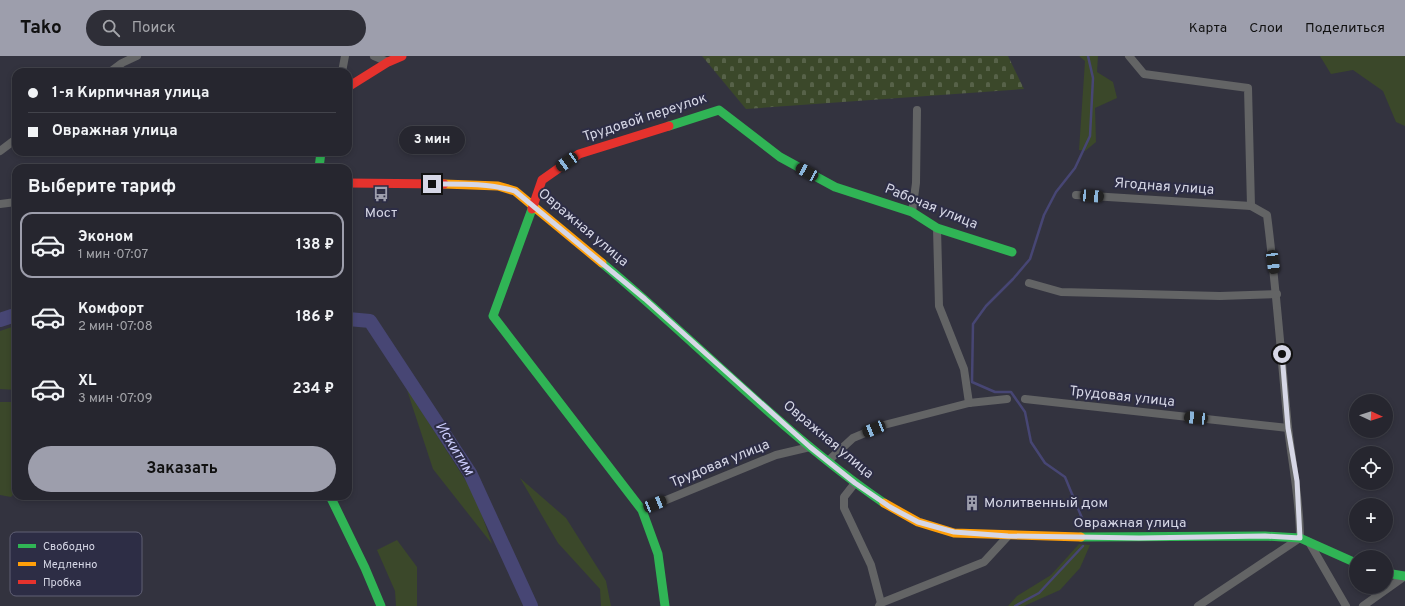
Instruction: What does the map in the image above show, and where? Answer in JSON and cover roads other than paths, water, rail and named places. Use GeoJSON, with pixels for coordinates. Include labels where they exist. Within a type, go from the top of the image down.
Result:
{"type":"FeatureCollection","features":[{"type":"Feature","properties":{"kind":"street"},"geometry":{"type":"LineString","coordinates":[[115,68],[137,56]]}},
{"type":"Feature","properties":{"kind":"street"},"geometry":{"type":"LineString","coordinates":[[343,68],[345,56]]}},
{"type":"Feature","properties":{"kind":"street"},"geometry":{"type":"LineString","coordinates":[[374,56],[388,62]]}},
{"type":"Feature","properties":{"kind":"street"},"geometry":{"type":"LineString","coordinates":[[352,84],[388,62],[402,56]]}},
{"type":"Feature","properties":{"kind":"street"},"geometry":{"type":"LineString","coordinates":[[1129,56],[1144,74],[1248,88],[1251,206],[1268,215],[1277,294],[1288,428],[1297,481],[1304,540],[1346,606]]}},
{"type":"Feature","properties":{"kind":"street","name":"Трудовой переулок"},"geometry":{"type":"LineString","coordinates":[[642,510],[493,316],[532,204],[542,180],[579,154],[719,110]]}},
{"type":"Feature","properties":{"kind":"street","name":"Рабочая улица"},"geometry":{"type":"LineString","coordinates":[[719,110],[780,157],[835,187],[912,212],[937,228],[1012,252]]}},
{"type":"Feature","properties":{"kind":"street"},"geometry":{"type":"LineString","coordinates":[[912,212],[916,183],[917,110]]}},
{"type":"Feature","properties":{"kind":"street"},"geometry":{"type":"LineString","coordinates":[[0,151],[12,142]]}},
{"type":"Feature","properties":{"kind":"street","name":"Овражная улица"},"geometry":{"type":"LineString","coordinates":[[352,184],[476,184],[498,186],[515,191],[645,299],[810,447],[855,483],[890,507],[918,522],[954,532],[1008,536],[1139,538],[1265,536],[1304,540],[1349,560]]}},
{"type":"Feature","properties":{"kind":"street","name":"Ягодная улица"},"geometry":{"type":"LineString","coordinates":[[1076,195],[1251,206]]}},
{"type":"Feature","properties":{"kind":"street"},"geometry":{"type":"LineString","coordinates":[[0,204],[12,202]]}},
{"type":"Feature","properties":{"kind":"street"},"geometry":{"type":"LineString","coordinates":[[937,228],[939,306],[964,369],[969,403]]}},
{"type":"Feature","properties":{"kind":"street"},"geometry":{"type":"LineString","coordinates":[[1029,283],[1061,292],[1220,296],[1277,294]]}},
{"type":"Feature","properties":{"kind":"street"},"geometry":{"type":"LineString","coordinates":[[828,461],[853,438],[884,425],[969,403],[1007,398]]}},
{"type":"Feature","properties":{"kind":"street","name":"Трудовая улица"},"geometry":{"type":"LineString","coordinates":[[1025,399],[1288,428]]}},
{"type":"Feature","properties":{"kind":"street","name":"Трудовая улица"},"geometry":{"type":"LineString","coordinates":[[642,510],[776,455],[810,447]]}},
{"type":"Feature","properties":{"kind":"street"},"geometry":{"type":"LineString","coordinates":[[855,483],[844,497],[844,508],[870,565],[880,605],[984,562],[1008,536]]}},
{"type":"Feature","properties":{"kind":"street"},"geometry":{"type":"LineString","coordinates":[[332,500],[365,568],[381,606]]}},
{"type":"Feature","properties":{"kind":"street"},"geometry":{"type":"LineString","coordinates":[[642,510],[658,554],[665,606]]}},
{"type":"Feature","properties":{"kind":"street"},"geometry":{"type":"LineString","coordinates":[[1198,606],[1304,540]]}},
{"type":"Feature","properties":{"kind":"street"},"geometry":{"type":"LineString","coordinates":[[1393,574],[1405,576]]}},
{"type":"Feature","properties":{"kind":"street"},"geometry":{"type":"LineString","coordinates":[[1363,606],[1405,576]]}},
{"type":"Feature","properties":{"kind":"waterway"},"geometry":{"type":"LineString","coordinates":[[1084,523],[1065,477],[1045,463],[1031,442],[1025,412],[1011,392],[995,392],[972,382],[973,324],[986,306],[1013,279],[1030,259],[1044,215],[1056,192],[1075,168],[1090,136],[1093,78],[1088,56]]}},
{"type":"Feature","properties":{"kind":"waterway","name":"Искитим"},"geometry":{"type":"LineString","coordinates":[[0,320],[12,316]]}},
{"type":"Feature","properties":{"kind":"waterway","name":"Искитим"},"geometry":{"type":"LineString","coordinates":[[352,319],[370,321],[470,473],[531,606]]}},
{"type":"Feature","properties":{"kind":"waterway"},"geometry":{"type":"LineString","coordinates":[[1015,606],[1039,593],[1083,546]]}},
{"type":"Feature","properties":{"kind":"place","name":"Мост"},"geometry":{"type":"Point","coordinates":[381,194]}},
{"type":"Feature","properties":{"kind":"place","name":"Молитвенный дом"},"geometry":{"type":"Point","coordinates":[972,503]}}]}
